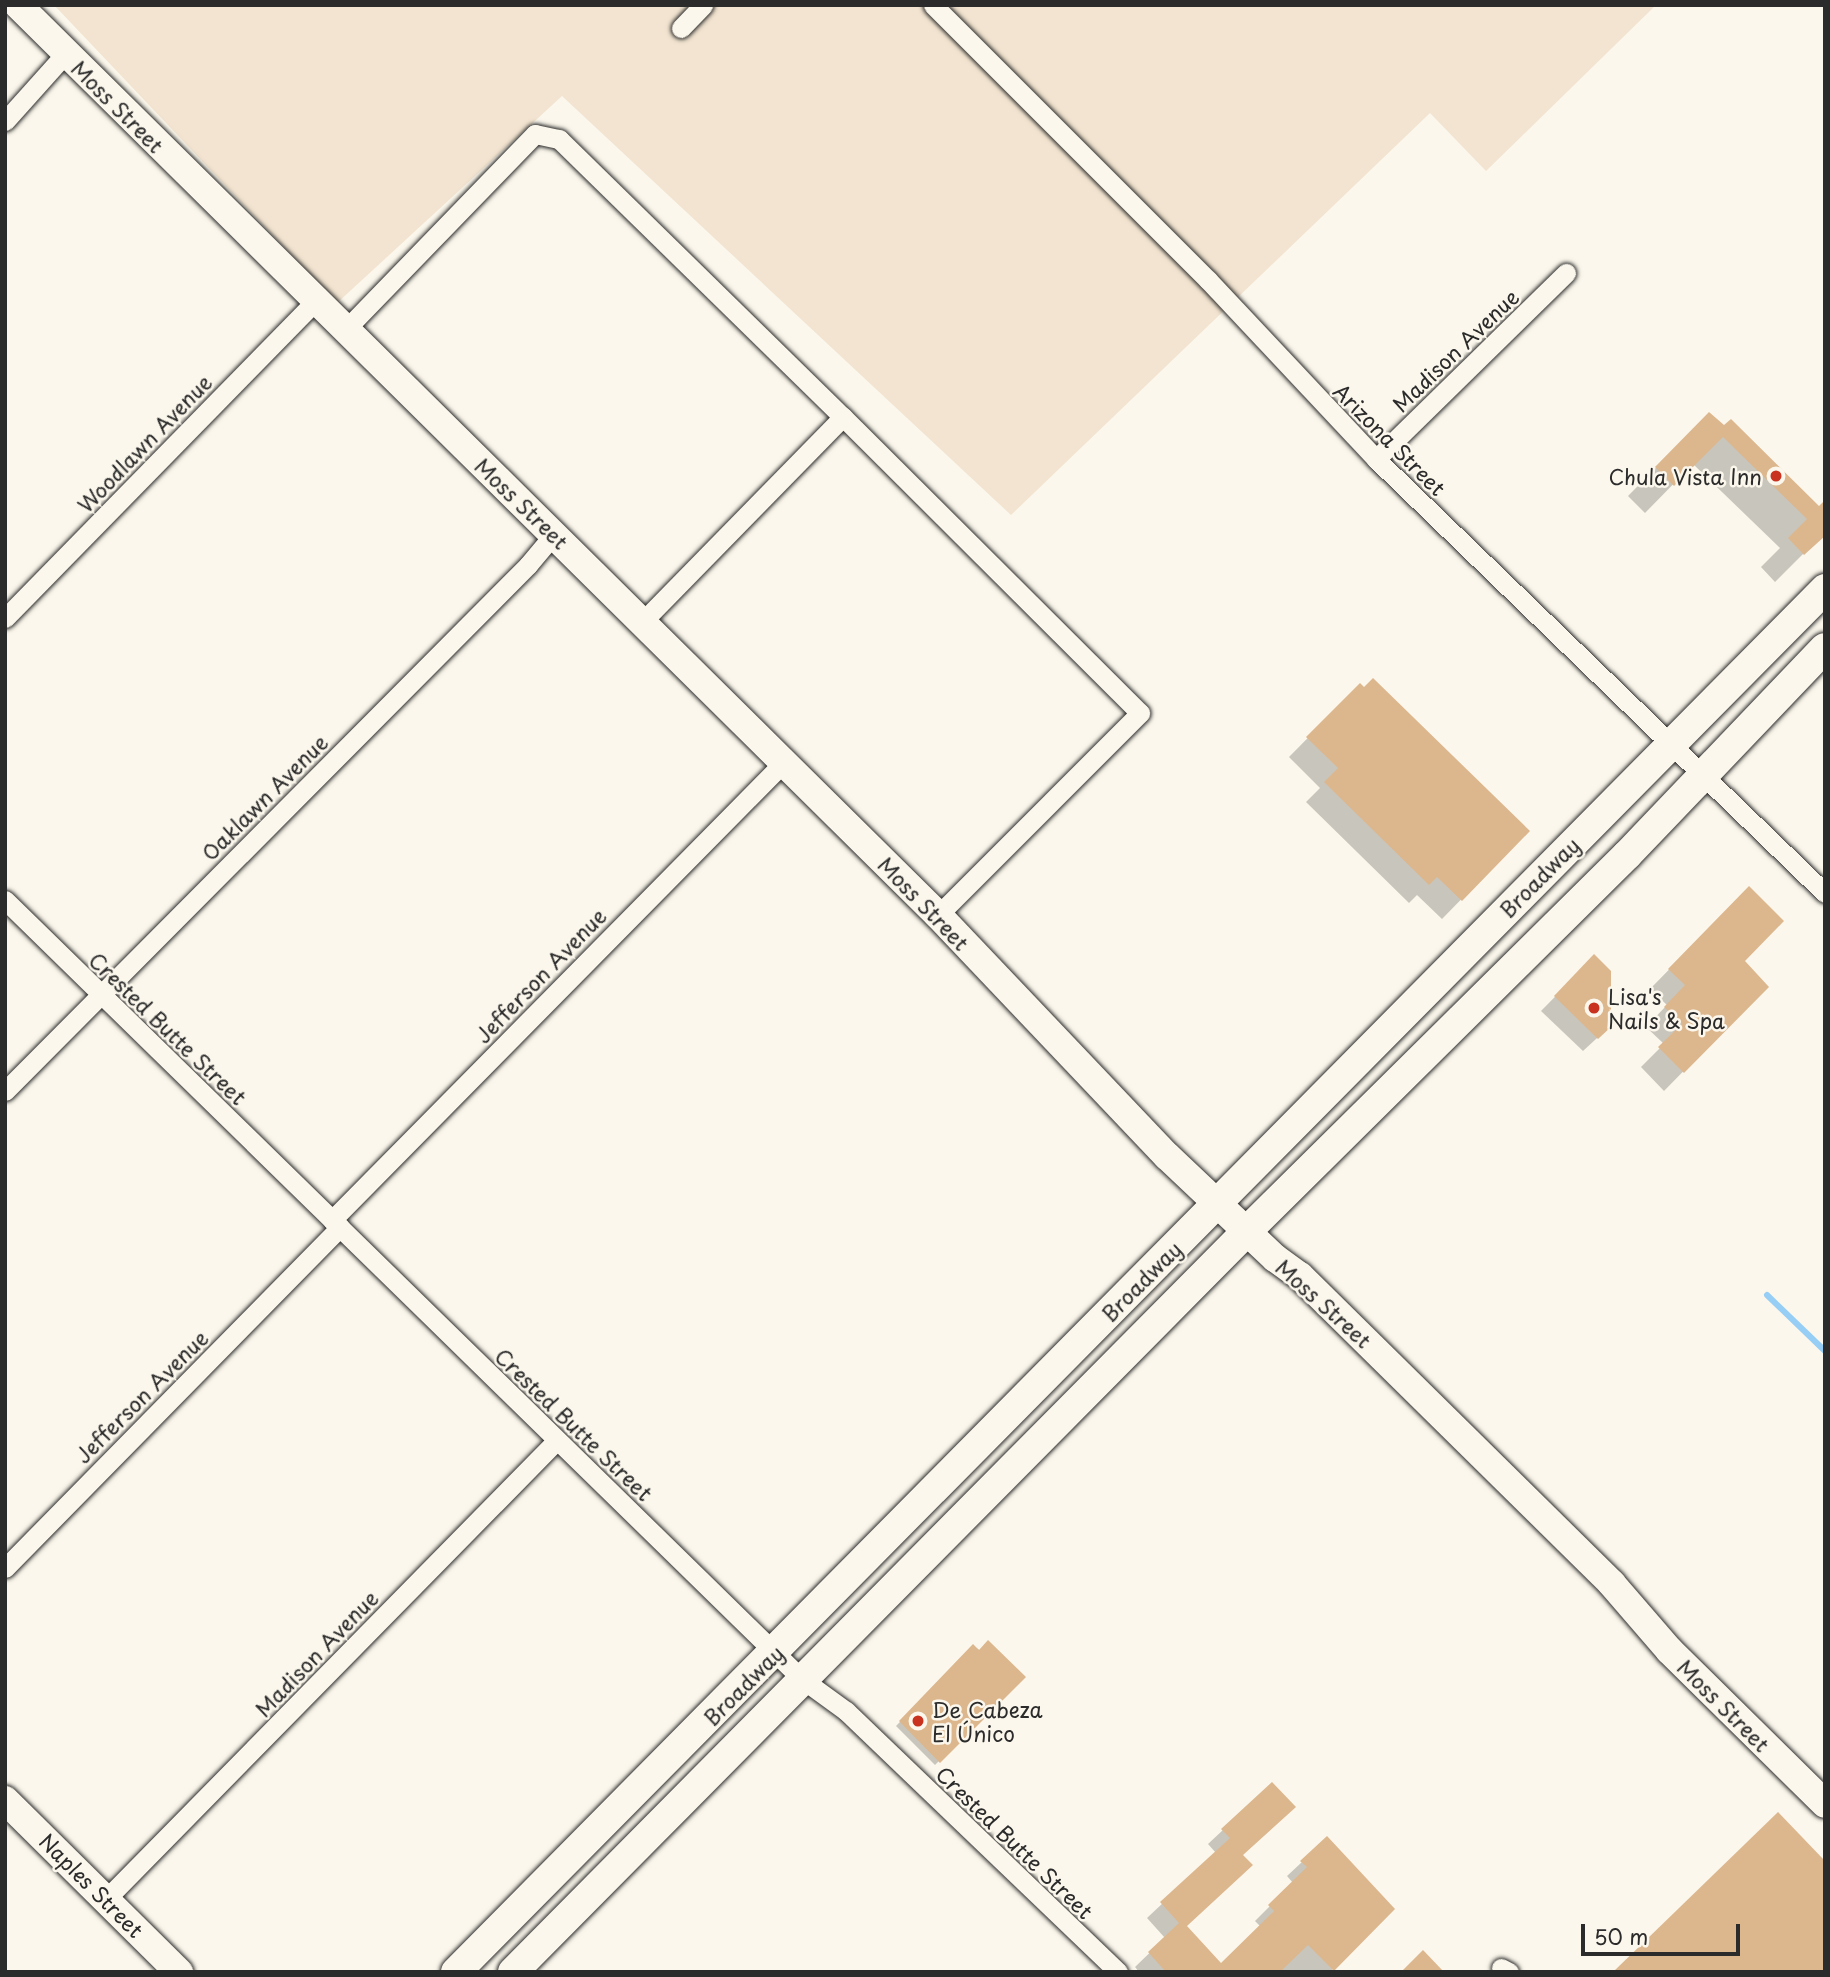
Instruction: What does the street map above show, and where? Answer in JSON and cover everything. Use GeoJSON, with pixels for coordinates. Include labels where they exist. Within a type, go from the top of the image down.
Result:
{"type":"FeatureCollection","features":[{"type":"Feature","properties":{"kind":"main road","name":"Broadway"},"geometry":{"type":"LineString","coordinates":[[456,1972],[775,1653],[1825,589]]}},
{"type":"Feature","properties":{"kind":"main road","name":"Broadway"},"geometry":{"type":"LineString","coordinates":[[513,1972],[1247,1231],[1627,855],[1825,648]]}},
{"type":"Feature","properties":{"kind":"street","name":"Moss Street"},"geometry":{"type":"LineString","coordinates":[[18,5],[554,534],[782,764],[938,915],[1073,1060],[1217,1203],[1300,1276],[1565,1536],[1669,1650],[1825,1804]]}},
{"type":"Feature","properties":{"kind":"street"},"geometry":{"type":"LineString","coordinates":[[681,28],[703,5]]}},
{"type":"Feature","properties":{"kind":"street","name":"Arizona Street"},"geometry":{"type":"LineString","coordinates":[[933,5],[1208,281],[1376,459],[1825,893]]}},
{"type":"Feature","properties":{"kind":"street"},"geometry":{"type":"LineString","coordinates":[[5,121],[66,53]]}},
{"type":"Feature","properties":{"kind":"street"},"geometry":{"type":"LineString","coordinates":[[345,330],[535,134],[559,139],[843,417],[1140,713],[938,915]]}},
{"type":"Feature","properties":{"kind":"street","name":"Madison Avenue"},"geometry":{"type":"LineString","coordinates":[[1376,459],[1566,273]]}},
{"type":"Feature","properties":{"kind":"street","name":"Woodlawn Avenue"},"geometry":{"type":"LineString","coordinates":[[5,618],[316,301]]}},
{"type":"Feature","properties":{"kind":"street"},"geometry":{"type":"LineString","coordinates":[[642,622],[843,417]]}},
{"type":"Feature","properties":{"kind":"street","name":"Oaklawn Avenue"},"geometry":{"type":"LineString","coordinates":[[5,1091],[528,565],[554,534]]}},
{"type":"Feature","properties":{"kind":"street","name":"Jefferson Avenue"},"geometry":{"type":"LineString","coordinates":[[5,1567],[782,764]]}},
{"type":"Feature","properties":{"kind":"street","name":"Crested Butte Street"},"geometry":{"type":"LineString","coordinates":[[5,900],[775,1653],[802,1679],[846,1711],[1118,1972]]}},
{"type":"Feature","properties":{"kind":"street","name":"Madison Avenue"},"geometry":{"type":"LineString","coordinates":[[106,1899],[557,1440]]}},
{"type":"Feature","properties":{"kind":"street","name":"Naples Street"},"geometry":{"type":"LineString","coordinates":[[5,1800],[179,1972]]}},
{"type":"Feature","properties":{"kind":"shaded area"},"geometry":{"type":"Polygon","coordinates":[[[54,5],[1656,5],[1486,171],[1430,113],[1011,515],[562,96],[337,303],[54,5]]]}},
{"type":"Feature","properties":{"kind":"building","name":"Chula Vista Inn"},"geometry":{"type":"Polygon","coordinates":[[[1709,412],[1724,425],[1731,419],[1819,506],[1825,500],[1825,536],[1804,555],[1788,538],[1807,519],[1723,437],[1674,486],[1655,467],[1709,412]]]}},
{"type":"Feature","properties":{"kind":"building"},"geometry":{"type":"Polygon","coordinates":[[[1373,678],[1530,831],[1462,901],[1437,877],[1429,885],[1324,782],[1338,768],[1306,737],[1360,683],[1364,687],[1373,678]]]}},
{"type":"Feature","properties":{"kind":"building"},"geometry":{"type":"Polygon","coordinates":[[[1749,886],[1784,921],[1745,961],[1769,987],[1684,1073],[1658,1047],[1682,1024],[1664,1007],[1685,985],[1668,969],[1749,886]]]}},
{"type":"Feature","properties":{"kind":"building"},"geometry":{"type":"Polygon","coordinates":[[[1594,954],[1611,971],[1611,1027],[1598,1039],[1554,996],[1594,954]]]}},
{"type":"Feature","properties":{"kind":"building"},"geometry":{"type":"Polygon","coordinates":[[[988,1640],[1026,1677],[940,1763],[899,1721],[973,1644],[979,1650],[988,1640]]]}},
{"type":"Feature","properties":{"kind":"building"},"geometry":{"type":"Polygon","coordinates":[[[1272,1782],[1296,1807],[1243,1855],[1253,1865],[1187,1926],[1221,1963],[1274,1911],[1268,1905],[1307,1867],[1300,1861],[1327,1836],[1395,1909],[1334,1971],[1308,1945],[1280,1972],[1166,1972],[1148,1952],[1179,1923],[1160,1902],[1230,1838],[1221,1829],[1272,1782]]]}},
{"type":"Feature","properties":{"kind":"building"},"geometry":{"type":"Polygon","coordinates":[[[1778,1812],[1825,1861],[1825,1972],[1613,1972],[1778,1812]]]}},
{"type":"Feature","properties":{"kind":"building"},"geometry":{"type":"Polygon","coordinates":[[[1423,1950],[1444,1972],[1401,1972],[1423,1950]]]}},
{"type":"Feature","properties":{"kind":"waterway"},"geometry":{"type":"LineString","coordinates":[[1767,1295],[1825,1351]]}},
{"type":"Feature","properties":{"kind":"place","name":"Chula Vista Inn"},"geometry":{"type":"Point","coordinates":[1776,476]}},
{"type":"Feature","properties":{"kind":"place","name":"Lisa's Nails & Spa"},"geometry":{"type":"Point","coordinates":[1594,1008]}},
{"type":"Feature","properties":{"kind":"place","name":"De Cabeza El Único"},"geometry":{"type":"Point","coordinates":[918,1721]}}]}
